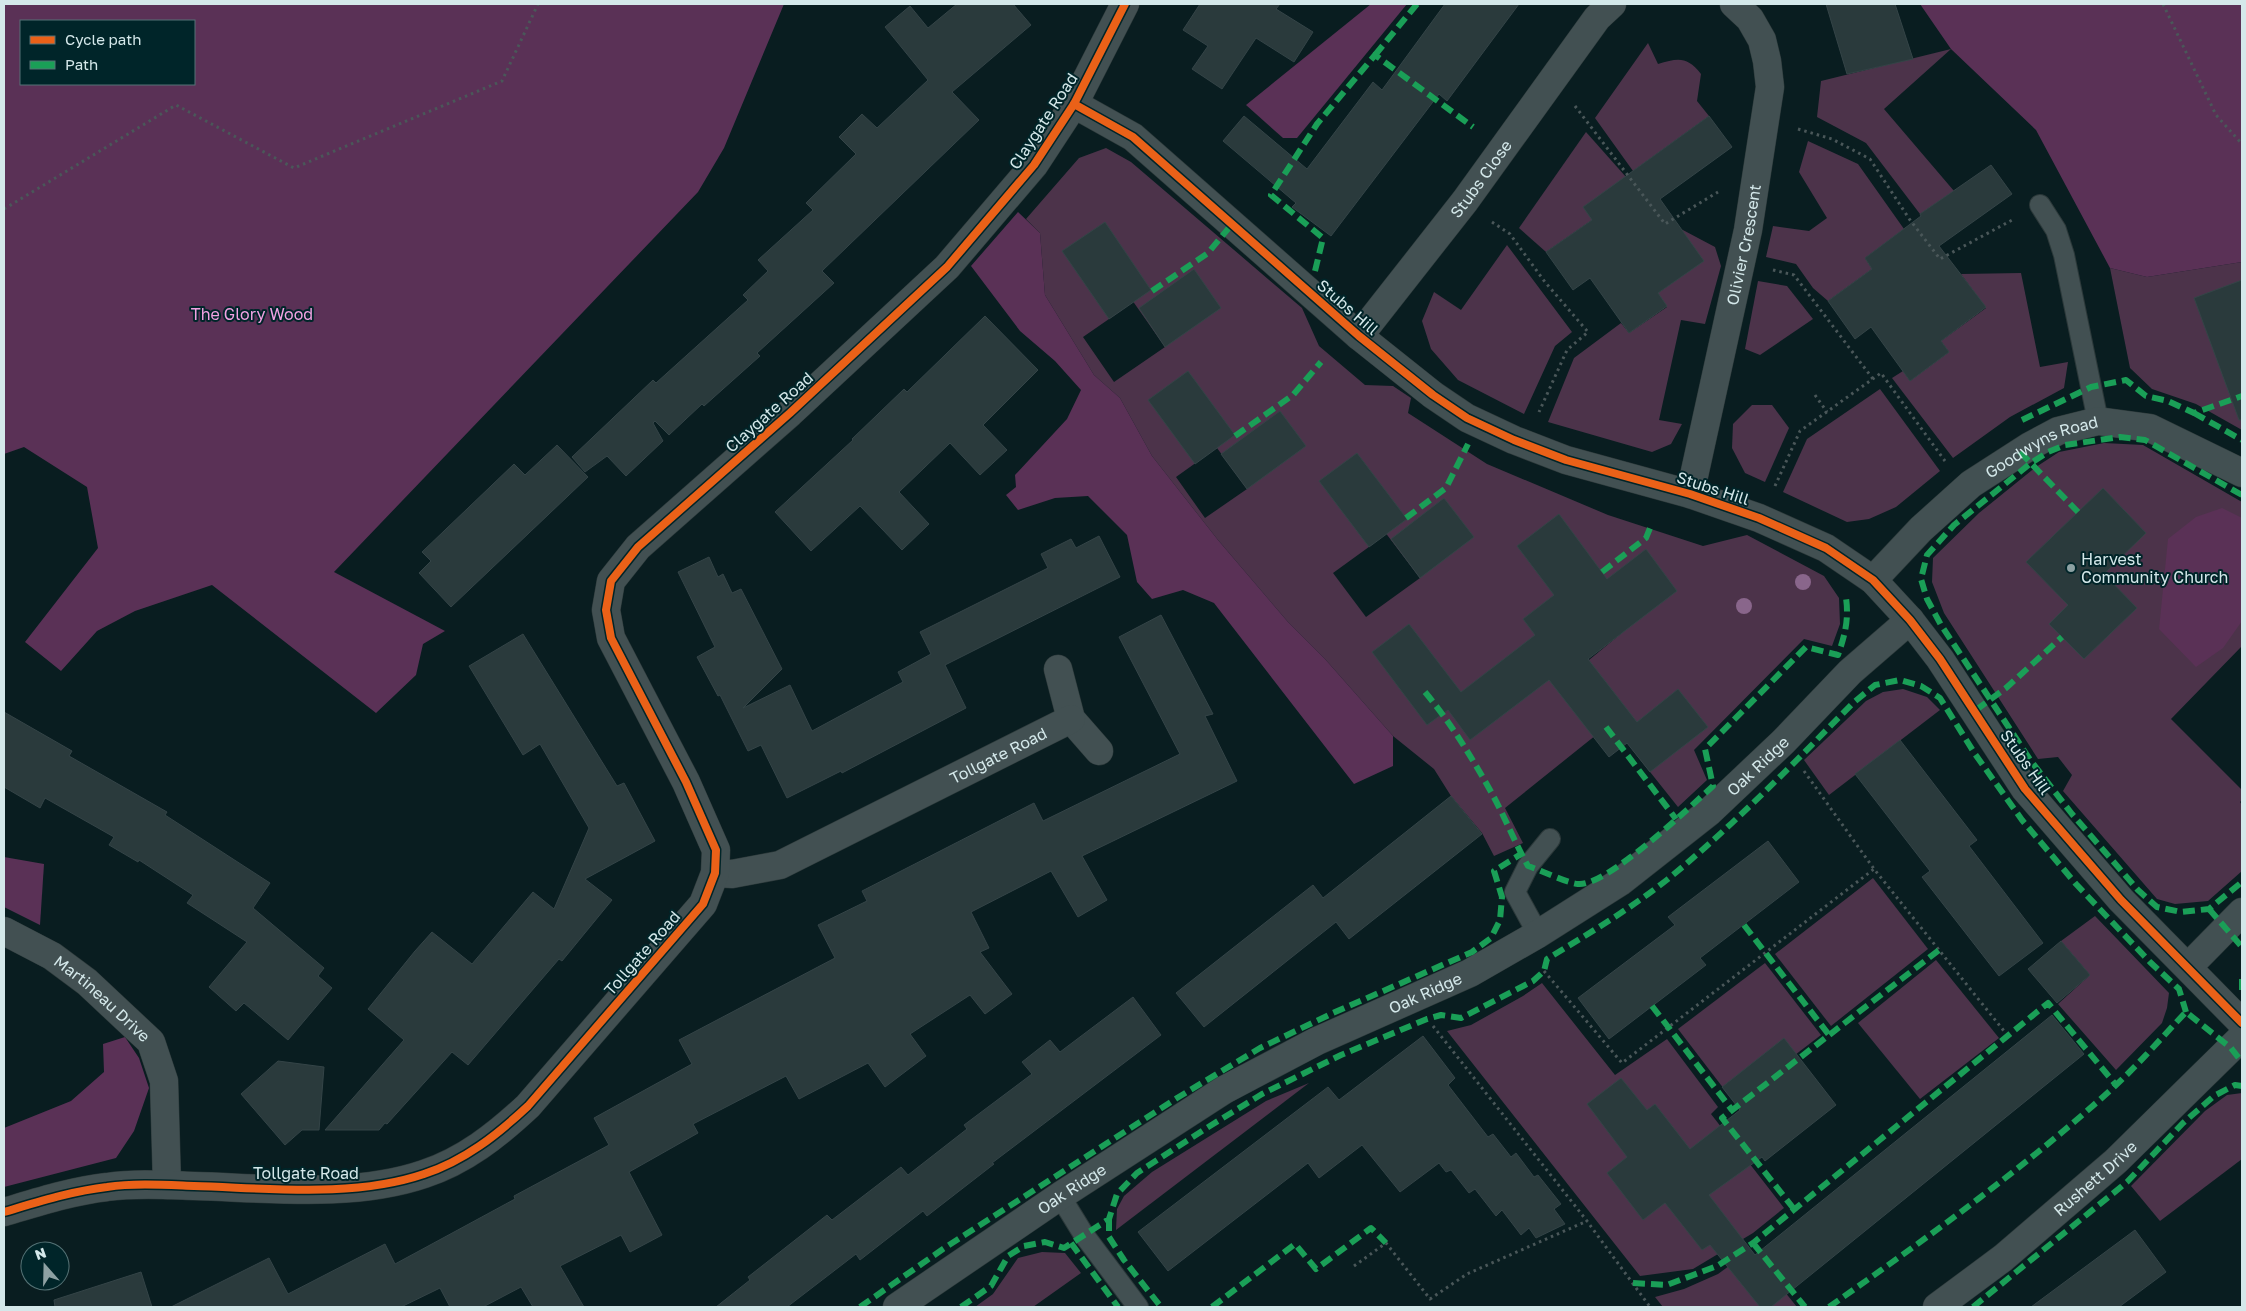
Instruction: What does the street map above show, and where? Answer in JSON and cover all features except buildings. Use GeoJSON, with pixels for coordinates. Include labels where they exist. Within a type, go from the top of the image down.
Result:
{"type":"FeatureCollection","features":[{"type":"Feature","properties":{"kind":"street","name":"Claygate Road"},"geometry":{"type":"LineString","coordinates":[[715,873],[716,850],[708,829],[686,782],[611,638],[606,610],[612,582],[638,547],[790,413],[947,267],[1034,165],[1074,104],[1125,4]]}},
{"type":"Feature","properties":{"kind":"street","name":"Olivier Crescent"},"geometry":{"type":"LineString","coordinates":[[1690,494],[1741,262],[1754,194],[1770,87],[1762,40],[1750,19],[1734,4]]}},
{"type":"Feature","properties":{"kind":"street","name":"Stubs Close"},"geometry":{"type":"LineString","coordinates":[[1359,336],[1464,202],[1604,11]]}},
{"type":"Feature","properties":{"kind":"street","name":"Stubs Hill"},"geometry":{"type":"LineString","coordinates":[[1074,104],[1133,137],[1359,336],[1433,395],[1467,418],[1514,440],[1566,460],[1690,494],[1760,518],[1826,548],[1872,580],[1910,620],[1976,710],[2025,789],[2121,900],[2242,1023]]}},
{"type":"Feature","properties":{"kind":"street","name":"Goodwyns Road"},"geometry":{"type":"LineString","coordinates":[[1872,580],[1921,529],[1971,484],[2030,446],[2058,432],[2098,421],[2150,428],[2242,474]]}},
{"type":"Feature","properties":{"kind":"street","name":"Oak Ridge"},"geometry":{"type":"LineString","coordinates":[[897,1307],[1060,1196],[1224,1090],[1317,1041],[1470,973],[1529,939],[1635,871],[1709,812],[1783,742],[1850,672],[1910,620]]}},
{"type":"Feature","properties":{"kind":"street"},"geometry":{"type":"LineString","coordinates":[[1058,669],[1071,719],[1099,751]]}},
{"type":"Feature","properties":{"kind":"street","name":"Tollgate Road"},"geometry":{"type":"LineString","coordinates":[[4,1212],[55,1198],[108,1187],[167,1185],[344,1189],[384,1185],[425,1174],[466,1155],[502,1131],[528,1106],[703,904],[715,873],[732,874],[780,865],[1071,719]]}},
{"type":"Feature","properties":{"kind":"street"},"geometry":{"type":"LineString","coordinates":[[2188,967],[2242,912]]}},
{"type":"Feature","properties":{"kind":"street","name":"Martineau Drive"},"geometry":{"type":"LineString","coordinates":[[4,931],[52,956],[87,982],[151,1042],[164,1081],[167,1185]]}},
{"type":"Feature","properties":{"kind":"street","name":"Rushett Drive"},"geometry":{"type":"LineString","coordinates":[[1937,1307],[2003,1258],[2116,1162],[2242,1038]]}},
{"type":"Feature","properties":{"kind":"lane"},"geometry":{"type":"LineString","coordinates":[[2040,206],[2056,230],[2064,255],[2098,421]]}},
{"type":"Feature","properties":{"kind":"lane"},"geometry":{"type":"LineString","coordinates":[[1529,939],[1516,892],[1528,866],[1550,839]]}},
{"type":"Feature","properties":{"kind":"lane"},"geometry":{"type":"LineString","coordinates":[[1060,1196],[1084,1235],[1138,1307]]}},
{"type":"Feature","properties":{"kind":"path"},"geometry":{"type":"LineString","coordinates":[[4,209],[176,105],[294,168],[502,82],[538,4]]}},
{"type":"Feature","properties":{"kind":"path"},"geometry":{"type":"LineString","coordinates":[[2163,4],[2216,115],[2242,144]]}},
{"type":"Feature","properties":{"kind":"path"},"geometry":{"type":"LineString","coordinates":[[1766,121],[1832,139],[1870,159],[1910,220],[1940,259],[2040,206]]}},
{"type":"Feature","properties":{"kind":"path"},"geometry":{"type":"LineString","coordinates":[[1600,136],[1665,224],[1720,191],[1754,194]]}},
{"type":"Feature","properties":{"kind":"path"},"geometry":{"type":"LineString","coordinates":[[1521,249],[1545,282],[1588,332],[1567,350],[1535,420]]}},
{"type":"Feature","properties":{"kind":"path"},"geometry":{"type":"LineString","coordinates":[[1741,262],[1794,275],[1873,379]]}},
{"type":"Feature","properties":{"kind":"path"},"geometry":{"type":"LineString","coordinates":[[1771,494],[1800,431],[1881,373],[1947,464]]}},
{"type":"Feature","properties":{"kind":"path"},"geometry":{"type":"LineString","coordinates":[[1815,395],[1827,412]]}},
{"type":"Feature","properties":{"kind":"path"},"geometry":{"type":"LineString","coordinates":[[1783,742],[1874,869],[2008,1036]]}},
{"type":"Feature","properties":{"kind":"path"},"geometry":{"type":"LineString","coordinates":[[1529,939],[1622,1063],[1874,869]]}},
{"type":"Feature","properties":{"kind":"path"},"geometry":{"type":"LineString","coordinates":[[1411,998],[1586,1221],[1650,1307]]}},
{"type":"Feature","properties":{"kind":"path"},"geometry":{"type":"LineString","coordinates":[[1354,1266],[1386,1244],[1430,1299],[1467,1274],[1586,1221]]}},
{"type":"Feature","properties":{"kind":"shaded area"},"geometry":{"type":"Polygon","coordinates":[[[1648,43],[1658,64],[1671,60],[1682,60],[1687,61],[1696,68],[1701,74],[1697,101],[1709,116],[1633,171],[1595,118],[1648,43]]]}},
{"type":"Feature","properties":{"kind":"shaded area"},"geometry":{"type":"Polygon","coordinates":[[[1951,49],[1884,109],[1954,191],[1920,214],[1866,143],[1817,117],[1821,81],[1951,49]]]}},
{"type":"Feature","properties":{"kind":"shaded area"},"geometry":{"type":"Polygon","coordinates":[[[1586,132],[1626,177],[1592,220],[1546,252],[1519,228],[1586,132]]]}},
{"type":"Feature","properties":{"kind":"shaded area"},"geometry":{"type":"Polygon","coordinates":[[[1808,141],[1858,164],[1904,229],[1865,258],[1872,269],[1828,301],[1813,288],[1796,264],[1766,257],[1773,226],[1809,231],[1827,218],[1799,172],[1808,141]]]}},
{"type":"Feature","properties":{"kind":"shaded area"},"geometry":{"type":"Polygon","coordinates":[[[1106,148],[1131,162],[1302,308],[1319,346],[1365,385],[1393,386],[1411,398],[1408,413],[1487,464],[1608,515],[1703,546],[1747,535],[1824,576],[1839,598],[1840,624],[1832,646],[1804,639],[1694,750],[1707,780],[1678,807],[1611,723],[1505,808],[1523,843],[1494,856],[1482,833],[1451,796],[1434,769],[1393,736],[1325,659],[1288,622],[1218,540],[1152,456],[1120,398],[1094,375],[1045,295],[1040,233],[1026,219],[1079,158],[1106,148]],[[1125,290],[1122,310],[1083,337],[1114,382],[1165,347],[1125,290]],[[1209,437],[1204,457],[1176,477],[1205,518],[1247,489],[1209,437]],[[1378,523],[1373,544],[1333,573],[1366,617],[1420,578],[1378,523]],[[1580,576],[1536,636],[1589,660],[1623,632],[1580,576]]]}},
{"type":"Feature","properties":{"kind":"shaded area"},"geometry":{"type":"Polygon","coordinates":[[[1681,229],[1715,247],[1721,266],[1705,324],[1681,320],[1659,420],[1682,424],[1671,444],[1652,452],[1548,422],[1574,358],[1621,323],[1629,333],[1667,307],[1658,293],[1703,261],[1681,229]]]}},
{"type":"Feature","properties":{"kind":"shaded area"},"geometry":{"type":"Polygon","coordinates":[[[1507,245],[1572,332],[1555,346],[1524,414],[1458,380],[1431,349],[1422,321],[1434,292],[1461,310],[1507,245]]]}},
{"type":"Feature","properties":{"kind":"shaded area"},"geometry":{"type":"Polygon","coordinates":[[[2242,262],[2242,430],[2196,404],[2152,389],[2130,368],[2110,268],[2147,277],[2242,262]]]}},
{"type":"Feature","properties":{"kind":"shaded area"},"geometry":{"type":"Polygon","coordinates":[[[2021,273],[2040,367],[2068,362],[2064,388],[2010,417],[1953,458],[1892,378],[1903,371],[1910,381],[1949,352],[1941,341],[1986,308],[1961,274],[2021,273]]]}},
{"type":"Feature","properties":{"kind":"shaded area"},"geometry":{"type":"Polygon","coordinates":[[[1758,281],[1787,286],[1813,319],[1760,355],[1745,349],[1758,281]]]}},
{"type":"Feature","properties":{"kind":"shaded area"},"geometry":{"type":"Polygon","coordinates":[[[1880,389],[1940,471],[1896,507],[1869,519],[1847,522],[1783,492],[1807,439],[1880,389]]]}},
{"type":"Feature","properties":{"kind":"shaded area"},"geometry":{"type":"Polygon","coordinates":[[[1752,405],[1772,405],[1789,428],[1765,482],[1745,473],[1732,448],[1733,424],[1752,405]]]}},
{"type":"Feature","properties":{"kind":"shaded area"},"geometry":{"type":"Polygon","coordinates":[[[2104,443],[2143,445],[2242,502],[2242,646],[2171,719],[2242,790],[2242,800],[2240,802],[2242,805],[2242,871],[2208,901],[2175,904],[2157,899],[2063,791],[2072,775],[2058,757],[2038,759],[1944,613],[1932,582],[1933,558],[1979,513],[2036,467],[2059,452],[2104,443]]]}},
{"type":"Feature","properties":{"kind":"shaded area"},"geometry":{"type":"Polygon","coordinates":[[[1903,689],[1927,697],[1940,710],[1829,795],[1804,760],[1866,701],[1883,692],[1903,689]]]}},
{"type":"Feature","properties":{"kind":"shaded area"},"geometry":{"type":"Polygon","coordinates":[[[1873,878],[1928,949],[1831,1026],[1775,954],[1873,878]]]}},
{"type":"Feature","properties":{"kind":"shaded area"},"geometry":{"type":"Polygon","coordinates":[[[2095,916],[2169,993],[2162,1023],[2116,1070],[2058,1004],[2090,975],[2061,941],[2095,916]]]}},
{"type":"Feature","properties":{"kind":"shaded area"},"geometry":{"type":"Polygon","coordinates":[[[1936,960],[1999,1038],[1920,1099],[1858,1023],[1936,960]]]}},
{"type":"Feature","properties":{"kind":"shaded area"},"geometry":{"type":"Polygon","coordinates":[[[1765,963],[1821,1035],[1734,1102],[1678,1029],[1765,963]]]}},
{"type":"Feature","properties":{"kind":"shaded area"},"geometry":{"type":"Polygon","coordinates":[[[1542,983],[1615,1075],[1667,1039],[1718,1107],[1711,1114],[1784,1208],[1753,1233],[1693,1269],[1640,1276],[1447,1031],[1471,1025],[1523,996],[1542,983]]]}},
{"type":"Feature","properties":{"kind":"shaded area"},"geometry":{"type":"Polygon","coordinates":[[[1309,1083],[1116,1230],[1117,1209],[1124,1196],[1152,1172],[1266,1101],[1309,1083]]]}},
{"type":"Feature","properties":{"kind":"shaded area"},"geometry":{"type":"Polygon","coordinates":[[[2242,1093],[2242,1159],[2160,1221],[2131,1186],[2205,1111],[2227,1095],[2242,1093]]]}},
{"type":"Feature","properties":{"kind":"shaded area"},"geometry":{"type":"Polygon","coordinates":[[[1751,1250],[1797,1307],[1663,1307],[1655,1297],[1684,1289],[1718,1274],[1751,1250]]]}},
{"type":"Feature","properties":{"kind":"shaded area"},"geometry":{"type":"Polygon","coordinates":[[[1042,1252],[1065,1253],[1081,1273],[1033,1307],[975,1307],[993,1294],[1018,1258],[1042,1252]]]}},
{"type":"Feature","properties":{"kind":"green space","name":"The Glory Wood"},"geometry":{"type":"Polygon","coordinates":[[[4,4],[784,4],[724,148],[698,192],[334,572],[445,631],[423,644],[416,675],[376,713],[212,585],[135,611],[97,631],[61,671],[25,642],[98,548],[87,487],[24,447],[4,454],[4,4]]]}},
{"type":"Feature","properties":{"kind":"green space"},"geometry":{"type":"Polygon","coordinates":[[[1371,4],[1407,4],[1297,138],[1283,138],[1246,105],[1371,4]]]}},
{"type":"Feature","properties":{"kind":"green space"},"geometry":{"type":"Polygon","coordinates":[[[1920,4],[2242,4],[2242,262],[2147,277],[2110,268],[2036,130],[1951,49],[1920,4]]]}},
{"type":"Feature","properties":{"kind":"green space"},"geometry":{"type":"Polygon","coordinates":[[[1018,212],[1040,233],[1045,295],[1094,375],[1120,398],[1152,456],[1218,540],[1288,622],[1325,659],[1393,736],[1393,766],[1354,784],[1214,603],[1183,590],[1152,599],[1137,582],[1127,535],[1088,496],[1055,498],[1018,510],[1006,495],[1016,487],[1015,475],[1067,419],[1081,390],[1055,361],[1020,331],[971,266],[1018,212]]]}},
{"type":"Feature","properties":{"kind":"green space"},"geometry":{"type":"Polygon","coordinates":[[[2222,508],[2242,518],[2242,621],[2223,648],[2196,667],[2159,629],[2168,539],[2196,517],[2222,508]]]}},
{"type":"Feature","properties":{"kind":"green space"},"geometry":{"type":"Polygon","coordinates":[[[4,857],[44,864],[40,925],[4,907],[4,857]]]}},
{"type":"Feature","properties":{"kind":"green space"},"geometry":{"type":"Polygon","coordinates":[[[125,1037],[139,1058],[149,1088],[134,1131],[116,1158],[4,1187],[4,1128],[71,1101],[104,1072],[103,1044],[125,1037]]]}},
{"type":"Feature","properties":{"kind":"marked path"},"geometry":{"type":"LineString","coordinates":[[1375,55],[1417,4]]}},
{"type":"Feature","properties":{"kind":"marked path"},"geometry":{"type":"LineString","coordinates":[[1315,271],[1323,238],[1271,195],[1317,124],[1375,55],[1473,127]]}},
{"type":"Feature","properties":{"kind":"marked path"},"geometry":{"type":"LineString","coordinates":[[1152,291],[1208,253],[1232,224]]}},
{"type":"Feature","properties":{"kind":"marked path"},"geometry":{"type":"LineString","coordinates":[[1235,436],[1293,395],[1321,362]]}},
{"type":"Feature","properties":{"kind":"marked path"},"geometry":{"type":"LineString","coordinates":[[2022,420],[2091,387],[2126,380],[2146,396],[2168,401],[2194,413],[2242,396]]}},
{"type":"Feature","properties":{"kind":"marked path"},"geometry":{"type":"LineString","coordinates":[[2194,413],[2242,440]]}},
{"type":"Feature","properties":{"kind":"marked path"},"geometry":{"type":"LineString","coordinates":[[2242,495],[2145,440],[2120,437],[2065,445],[2048,452],[2031,463],[1954,525],[1927,555],[1921,579],[1927,599],[1941,625],[2031,761],[2072,814],[2138,890],[2157,907],[2181,912],[2209,909],[2242,882]]}},
{"type":"Feature","properties":{"kind":"marked path"},"geometry":{"type":"LineString","coordinates":[[1406,518],[1446,488],[1468,444]]}},
{"type":"Feature","properties":{"kind":"marked path"},"geometry":{"type":"LineString","coordinates":[[2020,452],[2078,512]]}},
{"type":"Feature","properties":{"kind":"marked path"},"geometry":{"type":"LineString","coordinates":[[1602,572],[1646,538],[1652,523]]}},
{"type":"Feature","properties":{"kind":"marked path"},"geometry":{"type":"LineString","coordinates":[[1425,692],[1452,727],[1475,765],[1495,799],[1528,866],[1573,883],[1591,882],[1627,860],[1668,827],[1713,786],[1705,749],[1806,647],[1838,655],[1846,627],[1846,598]]}},
{"type":"Feature","properties":{"kind":"marked path"},"geometry":{"type":"LineString","coordinates":[[1976,710],[2006,688],[2062,637]]}},
{"type":"Feature","properties":{"kind":"marked path"},"geometry":{"type":"LineString","coordinates":[[961,1307],[991,1286],[1008,1256],[1024,1246],[1045,1242],[1064,1248],[1109,1219],[1117,1194],[1137,1173],[1262,1094],[1341,1055],[1427,1019],[1441,1015],[1461,1018],[1533,981],[1544,971],[1547,959],[1609,921],[1668,879],[1763,794],[1853,703],[1875,685],[1900,680],[1921,686],[1940,698],[1975,754],[2022,820],[2076,884],[2150,962],[2179,989],[2186,1012]]}},
{"type":"Feature","properties":{"kind":"marked path"},"geometry":{"type":"LineString","coordinates":[[1606,727],[1676,819]]}},
{"type":"Feature","properties":{"kind":"marked path"},"geometry":{"type":"LineString","coordinates":[[860,1307],[943,1249],[1177,1098],[1260,1048],[1333,1013],[1472,952],[1491,938],[1500,920],[1502,897],[1494,871],[1521,854]]}},
{"type":"Feature","properties":{"kind":"marked path"},"geometry":{"type":"LineString","coordinates":[[2209,909],[2242,947]]}},
{"type":"Feature","properties":{"kind":"marked path"},"geometry":{"type":"LineString","coordinates":[[1744,925],[1829,1035]]}},
{"type":"Feature","properties":{"kind":"marked path"},"geometry":{"type":"LineString","coordinates":[[1794,1209],[1722,1118],[1939,950]]}},
{"type":"Feature","properties":{"kind":"marked path"},"geometry":{"type":"LineString","coordinates":[[2242,979],[2242,990]]}},
{"type":"Feature","properties":{"kind":"marked path"},"geometry":{"type":"LineString","coordinates":[[1633,1283],[1667,1285],[1717,1266],[1753,1243],[2048,1003],[2116,1085]]}},
{"type":"Feature","properties":{"kind":"marked path"},"geometry":{"type":"LineString","coordinates":[[1652,1006],[1732,1110]]}},
{"type":"Feature","properties":{"kind":"marked path"},"geometry":{"type":"LineString","coordinates":[[1829,1307],[1939,1228],[2047,1145],[2124,1077],[2186,1012],[2231,1048],[2242,1062]]}},
{"type":"Feature","properties":{"kind":"marked path"},"geometry":{"type":"LineString","coordinates":[[1973,1307],[2127,1182],[2183,1123],[2214,1096],[2235,1085],[2242,1086]]}},
{"type":"Feature","properties":{"kind":"marked path"},"geometry":{"type":"LineString","coordinates":[[1109,1219],[1109,1237],[1124,1260],[1161,1307]]}},
{"type":"Feature","properties":{"kind":"marked path"},"geometry":{"type":"LineString","coordinates":[[1212,1307],[1295,1244],[1316,1269],[1371,1228],[1386,1243]]}},
{"type":"Feature","properties":{"kind":"marked path"},"geometry":{"type":"LineString","coordinates":[[1071,1243],[1118,1307]]}},
{"type":"Feature","properties":{"kind":"marked path"},"geometry":{"type":"LineString","coordinates":[[1753,1243],[1805,1307]]}},
{"type":"Feature","properties":{"kind":"cycle path"},"geometry":{"type":"LineString","coordinates":[[4,1212],[68,1194],[118,1186],[162,1185],[310,1190],[340,1189],[397,1181],[439,1169],[453,1162],[492,1137],[528,1106],[703,904],[715,873],[716,850],[686,782],[611,638],[606,610],[611,581],[638,547],[790,413],[947,267],[1034,165],[1074,104],[1125,4]]}},
{"type":"Feature","properties":{"kind":"cycle path"},"geometry":{"type":"LineString","coordinates":[[1074,104],[1133,137],[1359,336],[1433,395],[1467,418],[1514,440],[1566,460],[1690,494],[1759,518],[1826,548],[1873,580],[1910,620],[1940,659],[2025,789],[2121,900],[2242,1023]]}},
{"type":"Feature","properties":{"kind":"place","name":"Harvest Community Church"},"geometry":{"type":"Point","coordinates":[2071,568]}}]}
